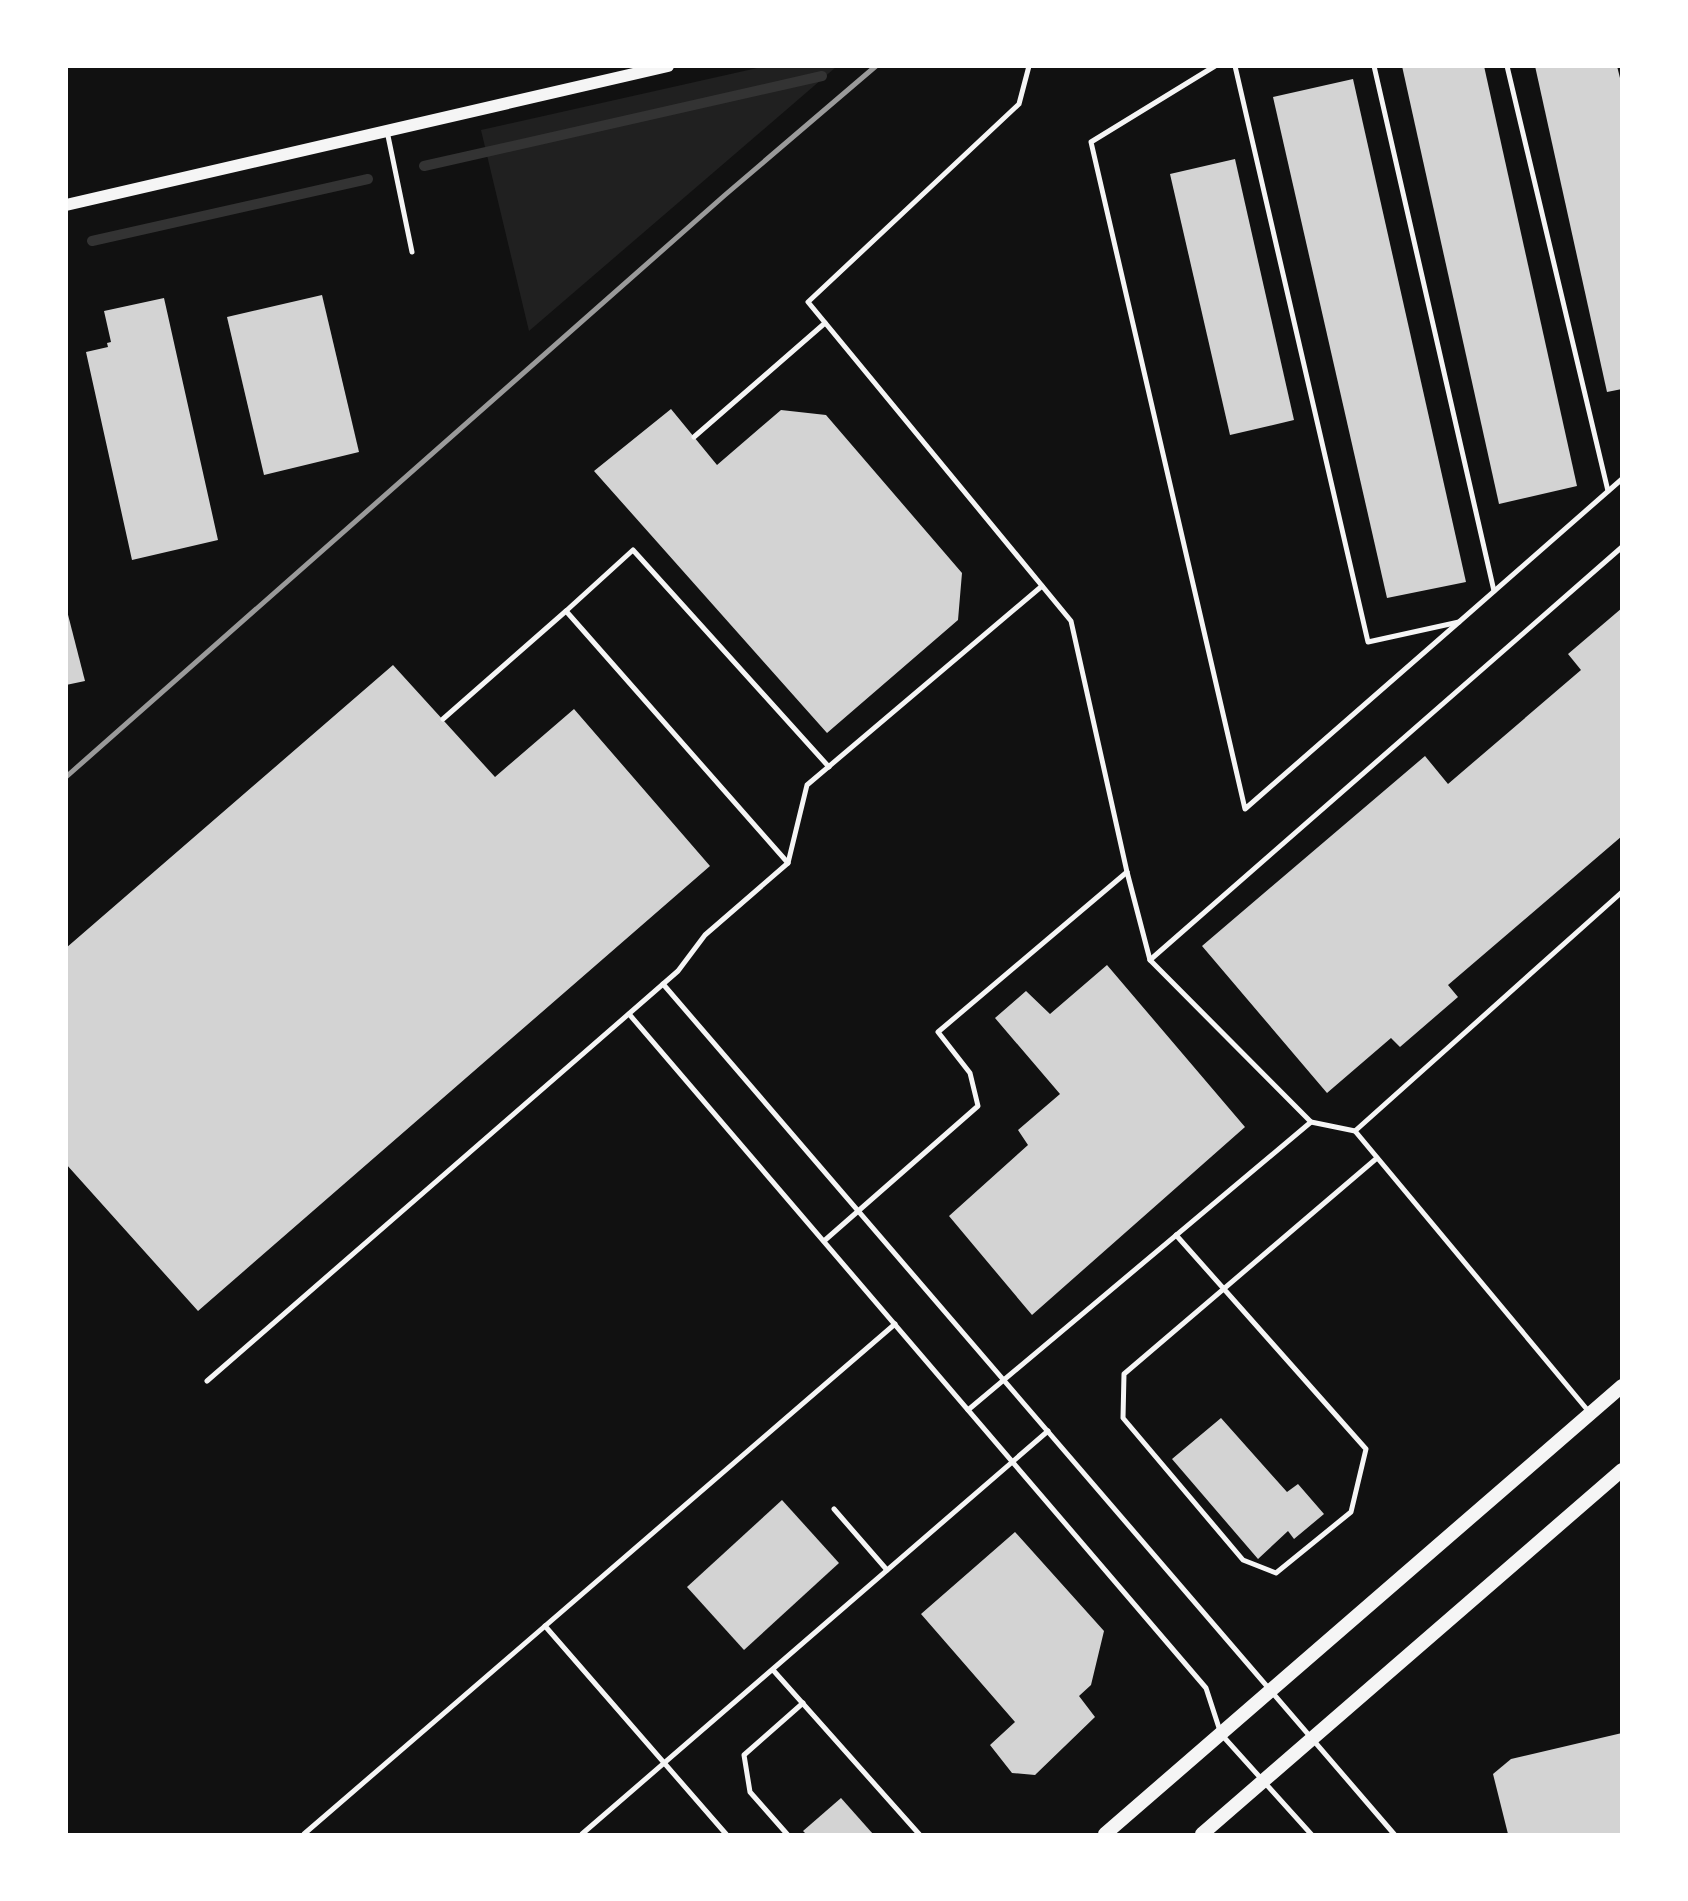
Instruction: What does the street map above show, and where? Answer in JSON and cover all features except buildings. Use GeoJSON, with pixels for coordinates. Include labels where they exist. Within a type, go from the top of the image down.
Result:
{"type":"FeatureCollection","features":[{"type":"Feature","properties":{"kind":"main road"},"geometry":{"type":"LineString","coordinates":[[1105,1835],[1622,1387]]}},
{"type":"Feature","properties":{"kind":"main road"},"geometry":{"type":"LineString","coordinates":[[1202,1835],[1619,1474]]}},
{"type":"Feature","properties":{"kind":"street"},"geometry":{"type":"LineString","coordinates":[[66,205],[668,66]]}},
{"type":"Feature","properties":{"kind":"lane"},"geometry":{"type":"LineString","coordinates":[[1029,66],[1019,104],[808,302],[1071,621],[1127,872],[1150,960],[1311,1122],[1354,1132],[1590,1413]]}},
{"type":"Feature","properties":{"kind":"lane"},"geometry":{"type":"LineString","coordinates":[[1215,66],[1091,142],[1245,809],[1622,479]]}},
{"type":"Feature","properties":{"kind":"lane"},"geometry":{"type":"LineString","coordinates":[[1235,66],[1368,642],[1459,622]]}},
{"type":"Feature","properties":{"kind":"lane"},"geometry":{"type":"LineString","coordinates":[[1374,66],[1494,591]]}},
{"type":"Feature","properties":{"kind":"lane"},"geometry":{"type":"LineString","coordinates":[[1507,66],[1608,491]]}},
{"type":"Feature","properties":{"kind":"lane"},"geometry":{"type":"LineString","coordinates":[[387,131],[412,252]]}},
{"type":"Feature","properties":{"kind":"lane"},"geometry":{"type":"LineString","coordinates":[[694,437],[825,323]]}},
{"type":"Feature","properties":{"kind":"lane"},"geometry":{"type":"LineString","coordinates":[[1150,960],[1622,547]]}},
{"type":"Feature","properties":{"kind":"lane"},"geometry":{"type":"LineString","coordinates":[[443,719],[633,550],[829,766]]}},
{"type":"Feature","properties":{"kind":"lane"},"geometry":{"type":"LineString","coordinates":[[207,1381],[678,971],[705,934],[788,863],[807,785],[1042,586]]}},
{"type":"Feature","properties":{"kind":"lane"},"geometry":{"type":"LineString","coordinates":[[566,611],[788,863]]}},
{"type":"Feature","properties":{"kind":"lane"},"geometry":{"type":"LineString","coordinates":[[824,1241],[978,1106],[970,1073],[938,1032],[1127,872]]}},
{"type":"Feature","properties":{"kind":"lane"},"geometry":{"type":"LineString","coordinates":[[1354,1132],[1622,892]]}},
{"type":"Feature","properties":{"kind":"lane"},"geometry":{"type":"LineString","coordinates":[[663,984],[1394,1835]]}},
{"type":"Feature","properties":{"kind":"lane"},"geometry":{"type":"LineString","coordinates":[[629,1014],[1206,1688],[1220,1734],[1311,1835]]}},
{"type":"Feature","properties":{"kind":"lane"},"geometry":{"type":"LineString","coordinates":[[968,1410],[1311,1122]]}},
{"type":"Feature","properties":{"kind":"lane"},"geometry":{"type":"LineString","coordinates":[[1176,1235],[1223,1288],[1366,1449],[1351,1511],[1276,1573],[1243,1560],[1123,1418],[1124,1374],[1223,1288],[1377,1158]]}},
{"type":"Feature","properties":{"kind":"lane"},"geometry":{"type":"LineString","coordinates":[[304,1835],[895,1324]]}},
{"type":"Feature","properties":{"kind":"lane"},"geometry":{"type":"LineString","coordinates":[[582,1835],[1048,1431]]}},
{"type":"Feature","properties":{"kind":"lane"},"geometry":{"type":"LineString","coordinates":[[834,1509],[887,1570]]}},
{"type":"Feature","properties":{"kind":"lane"},"geometry":{"type":"LineString","coordinates":[[545,1626],[726,1835]]}},
{"type":"Feature","properties":{"kind":"lane"},"geometry":{"type":"LineString","coordinates":[[773,1670],[919,1835]]}},
{"type":"Feature","properties":{"kind":"lane"},"geometry":{"type":"LineString","coordinates":[[787,1835],[750,1792],[744,1755],[803,1703]]}},
{"type":"Feature","properties":{"kind":"shaded area"},"geometry":{"type":"Polygon","coordinates":[[[766,66],[836,67],[529,331],[481,130],[766,66]]]}},
{"type":"Feature","properties":{"kind":"waterway"},"geometry":{"type":"LineString","coordinates":[[424,166],[822,76]]}},
{"type":"Feature","properties":{"kind":"waterway"},"geometry":{"type":"LineString","coordinates":[[92,241],[368,179]]}},
{"type":"Feature","properties":{"kind":"railway"},"geometry":{"type":"LineString","coordinates":[[66,777],[725,195],[876,66]]}}]}
